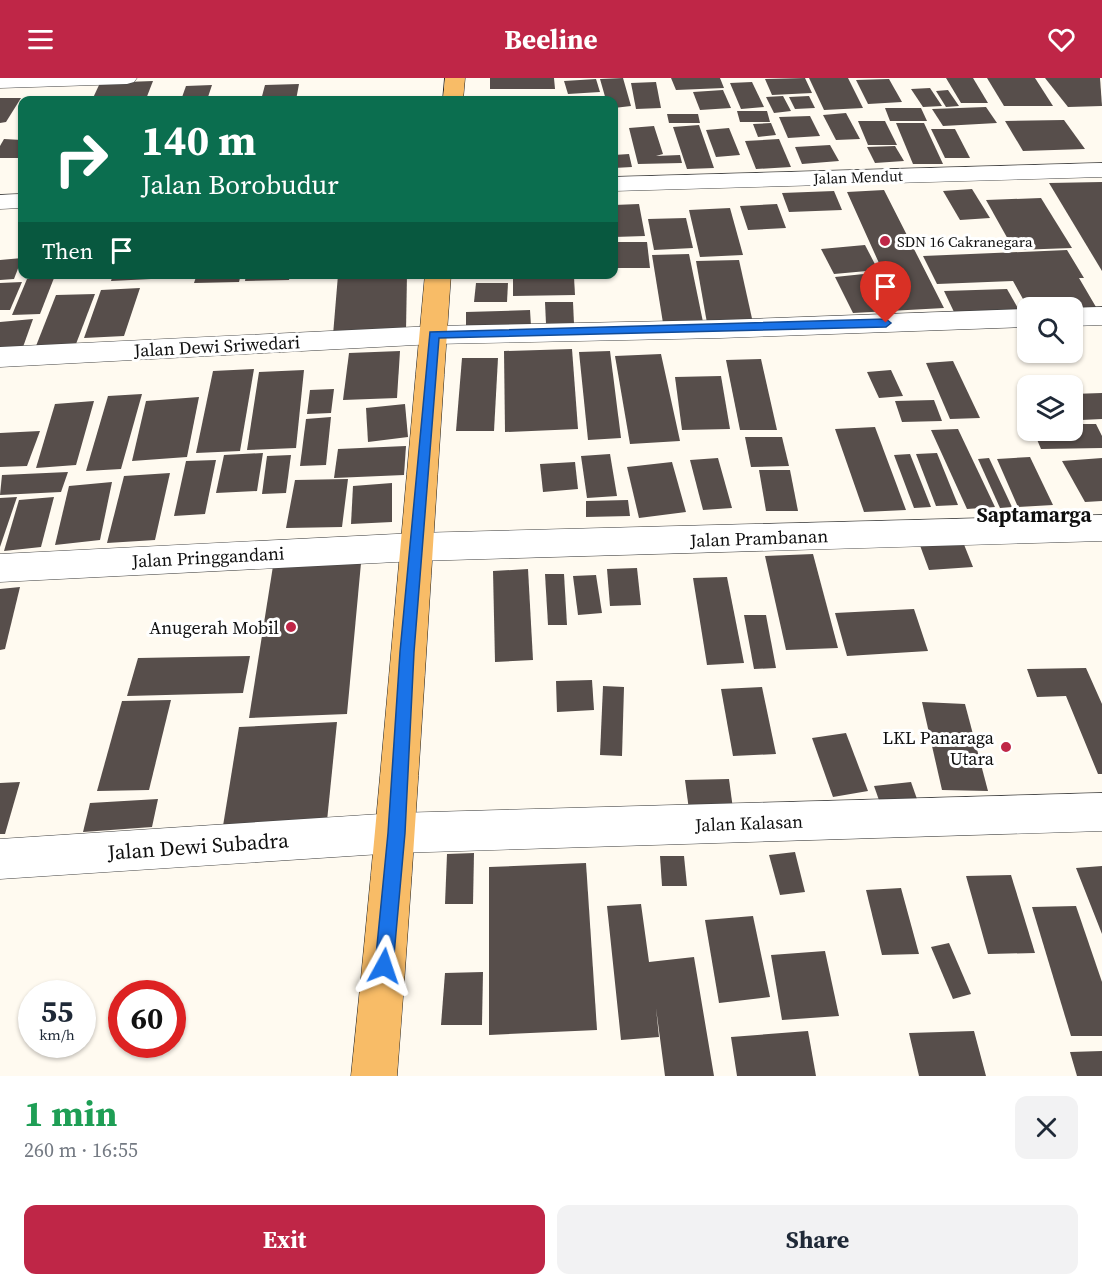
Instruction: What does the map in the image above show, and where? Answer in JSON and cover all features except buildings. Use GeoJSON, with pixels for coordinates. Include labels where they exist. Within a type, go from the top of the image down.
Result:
{"type":"FeatureCollection","features":[{"type":"Feature","properties":{"kind":"main road"},"geometry":{"type":"LineString","coordinates":[[453,96],[455,78]]}},
{"type":"Feature","properties":{"kind":"main road"},"geometry":{"type":"LineString","coordinates":[[374,1076],[396,833],[438,279]]}},
{"type":"Feature","properties":{"kind":"street"},"geometry":{"type":"LineString","coordinates":[[0,82],[128,78]]}},
{"type":"Feature","properties":{"kind":"street","name":"Jalan Mendut"},"geometry":{"type":"LineString","coordinates":[[618,184],[1102,170]]}},
{"type":"Feature","properties":{"kind":"street"},"geometry":{"type":"LineString","coordinates":[[0,202],[18,201]]}},
{"type":"Feature","properties":{"kind":"street"},"geometry":{"type":"LineString","coordinates":[[1083,317],[1102,316]]}},
{"type":"Feature","properties":{"kind":"street","name":"Jalan Dewi Sriwedari"},"geometry":{"type":"LineString","coordinates":[[0,357],[434,335],[720,329],[1017,318]]}},
{"type":"Feature","properties":{"kind":"street","name":"Jalan Prambanan"},"geometry":{"type":"LineString","coordinates":[[416,547],[1102,528]]}},
{"type":"Feature","properties":{"kind":"street","name":"Jalan Pringgandani"},"geometry":{"type":"LineString","coordinates":[[0,568],[416,547]]}},
{"type":"Feature","properties":{"kind":"street","name":"Jalan Kalasan"},"geometry":{"type":"LineString","coordinates":[[396,833],[1102,812]]}},
{"type":"Feature","properties":{"kind":"street","name":"Jalan Dewi Subadra"},"geometry":{"type":"LineString","coordinates":[[0,859],[396,833]]}},
{"type":"Feature","properties":{"kind":"place","name":"SDN 16 Cakranegara"},"geometry":{"type":"Point","coordinates":[885,241]}},
{"type":"Feature","properties":{"kind":"place","name":"Anugerah Mobil"},"geometry":{"type":"Point","coordinates":[291,627]}},
{"type":"Feature","properties":{"kind":"place","name":"LKL Panaraga Utara"},"geometry":{"type":"Point","coordinates":[1006,747]}},
{"type":"Feature","properties":{"kind":"district","name":"Saptamarga"},"geometry":{"type":"Point","coordinates":[1034,514]}},
{"type":"Feature","properties":{"kind":"route"},"geometry":{"type":"LineString","coordinates":[[384,966],[396,833],[407,652],[434,335],[886,323]]}}]}
